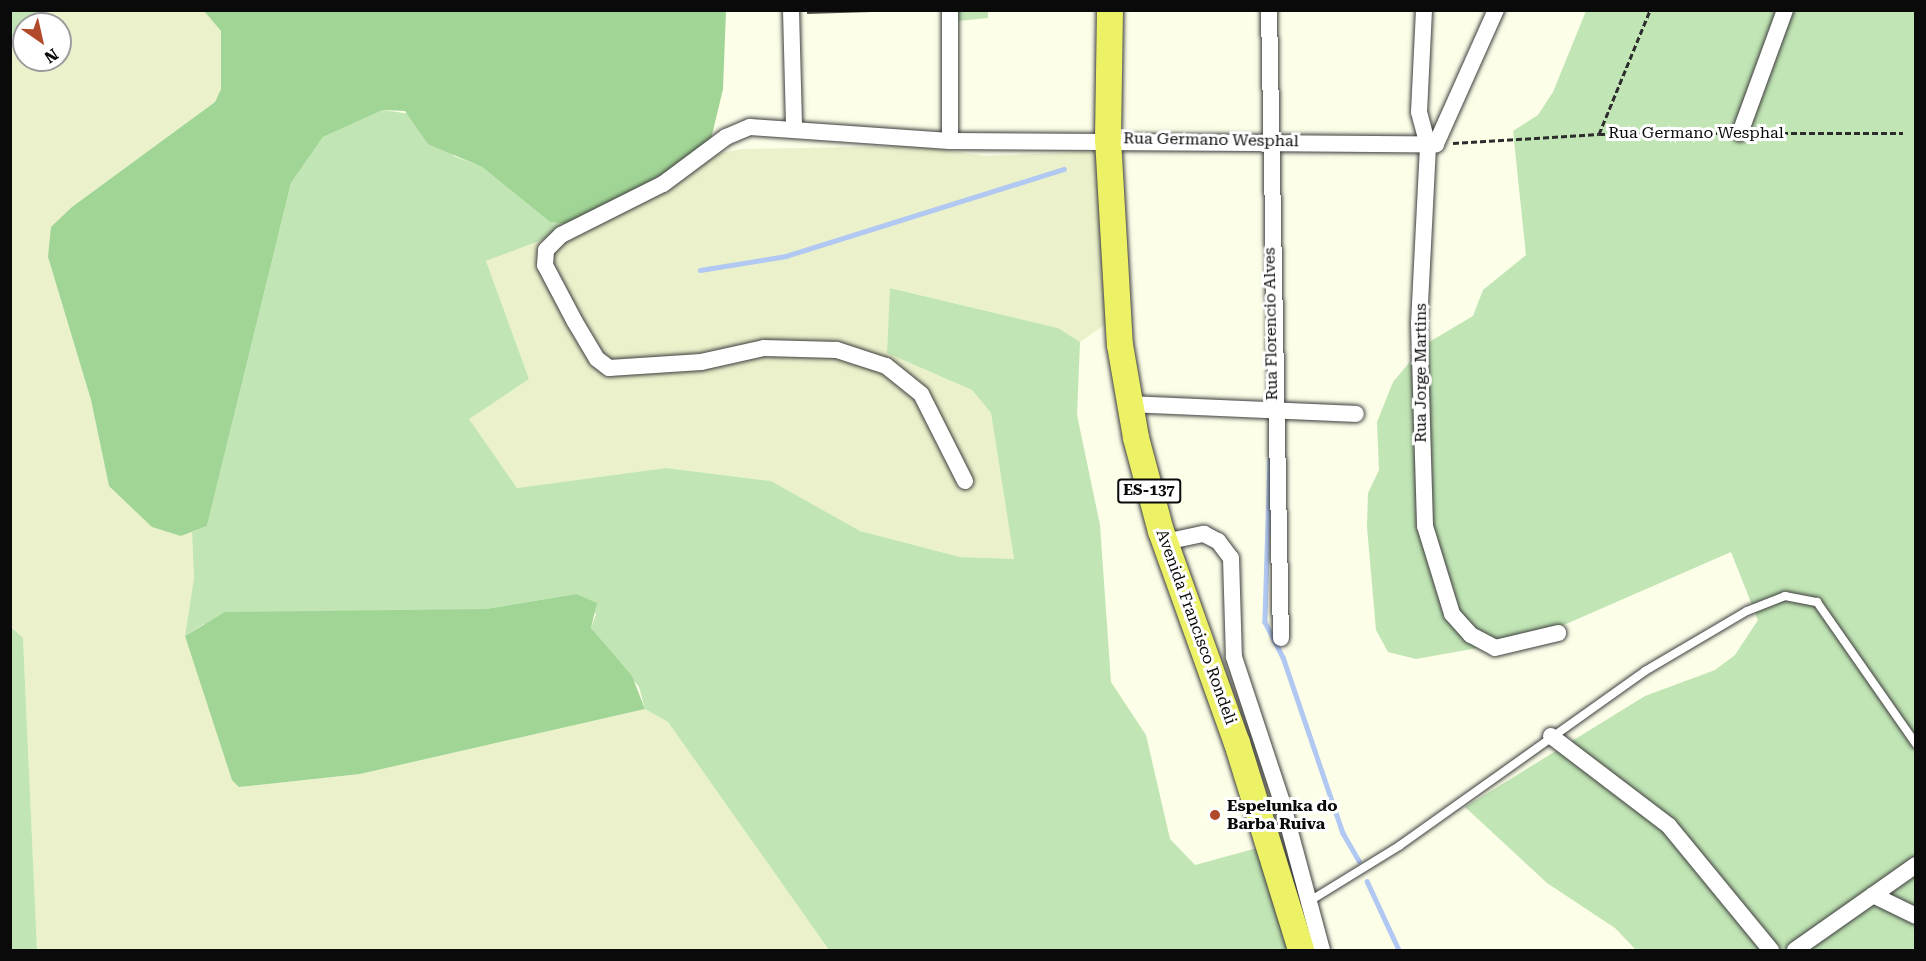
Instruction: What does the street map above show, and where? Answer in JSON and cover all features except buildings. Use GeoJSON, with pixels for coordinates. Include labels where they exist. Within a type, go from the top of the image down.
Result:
{"type":"FeatureCollection","features":[{"type":"Feature","properties":{"kind":"main road","name":"Avenida Francisco Rondeli"},"geometry":{"type":"LineString","coordinates":[[1110,10],[1108,139],[1120,345],[1130,404],[1165,542],[1237,743],[1301,951]]}},
{"type":"Feature","properties":{"kind":"street"},"geometry":{"type":"LineString","coordinates":[[791,10],[794,128]]}},
{"type":"Feature","properties":{"kind":"street"},"geometry":{"type":"LineString","coordinates":[[950,10],[950,141]]}},
{"type":"Feature","properties":{"kind":"street","name":"Rua Florencio Alves"},"geometry":{"type":"LineString","coordinates":[[1269,10],[1272,408],[1281,638]]}},
{"type":"Feature","properties":{"kind":"street","name":"Rua Jorge Martins"},"geometry":{"type":"LineString","coordinates":[[1424,10],[1419,112],[1432,145],[1419,323],[1425,526],[1452,614],[1470,635],[1495,648],[1557,633]]}},
{"type":"Feature","properties":{"kind":"street"},"geometry":{"type":"LineString","coordinates":[[1432,145],[1496,10]]}},
{"type":"Feature","properties":{"kind":"street"},"geometry":{"type":"LineString","coordinates":[[1740,133],[1785,10]]}},
{"type":"Feature","properties":{"kind":"street","name":"Rua Germano Wesphal"},"geometry":{"type":"LineString","coordinates":[[965,482],[921,394],[886,366],[837,350],[764,348],[701,362],[609,368],[597,359],[545,265],[551,243],[663,184],[738,130],[794,128],[950,141],[1269,140],[1432,145]]}},
{"type":"Feature","properties":{"kind":"street"},"geometry":{"type":"LineString","coordinates":[[1130,404],[1272,408],[1356,414]]}},
{"type":"Feature","properties":{"kind":"street"},"geometry":{"type":"LineString","coordinates":[[1165,542],[1204,534],[1218,541],[1231,558],[1234,657],[1282,802],[1306,903],[1322,951]]}},
{"type":"Feature","properties":{"kind":"street"},"geometry":{"type":"LineString","coordinates":[[1551,736],[1670,826],[1770,946],[1798,948],[1916,865]]}},
{"type":"Feature","properties":{"kind":"street"},"geometry":{"type":"LineString","coordinates":[[1872,895],[1916,916]]}},
{"type":"Feature","properties":{"kind":"lane"},"geometry":{"type":"LineString","coordinates":[[1306,903],[1399,846],[1551,736],[1747,611],[1801,596],[1817,602],[1832,620],[1916,744]]}},
{"type":"Feature","properties":{"kind":"path"},"geometry":{"type":"LineString","coordinates":[[1599,134],[1650,10]]}},
{"type":"Feature","properties":{"kind":"path","name":"Rua Germano Wesphal"},"geometry":{"type":"LineString","coordinates":[[1432,145],[1599,134],[1903,133]]}},
{"type":"Feature","properties":{"kind":"green space"},"geometry":{"type":"Polygon","coordinates":[[[11,10],[51,10],[49,12],[12,12],[11,39],[11,10]]]}},
{"type":"Feature","properties":{"kind":"green space"},"geometry":{"type":"Polygon","coordinates":[[[204,11],[221,31],[221,89],[215,102],[72,207],[48,257],[91,400],[109,486],[181,536],[192,532],[194,578],[185,636],[240,787],[360,774],[645,709],[668,722],[829,950],[37,950],[23,638],[11,626],[11,39],[12,72],[72,72],[72,12],[50,12],[204,11]]]}},
{"type":"Feature","properties":{"kind":"green space"},"geometry":{"type":"Polygon","coordinates":[[[204,11],[726,11],[723,89],[707,156],[579,226],[550,222],[482,167],[428,144],[405,111],[383,110],[323,137],[291,183],[207,526],[181,536],[152,527],[109,486],[91,400],[48,257],[51,227],[72,207],[215,102],[221,89],[221,31],[204,11]]]}},
{"type":"Feature","properties":{"kind":"green space"},"geometry":{"type":"Polygon","coordinates":[[[957,11],[988,11],[988,18],[958,21],[957,11]]]}},
{"type":"Feature","properties":{"kind":"green space"},"geometry":{"type":"Polygon","coordinates":[[[1586,11],[1915,11],[1915,950],[1636,950],[1615,928],[1547,883],[1465,807],[1645,696],[1715,670],[1735,655],[1758,620],[1731,552],[1543,634],[1416,659],[1388,652],[1376,630],[1367,527],[1368,493],[1379,470],[1377,422],[1393,382],[1424,345],[1473,316],[1483,290],[1526,255],[1513,131],[1538,115],[1553,92],[1586,11]]]}},
{"type":"Feature","properties":{"kind":"green space"},"geometry":{"type":"Polygon","coordinates":[[[383,110],[411,114],[454,156],[482,167],[550,222],[579,226],[486,261],[529,379],[469,419],[517,488],[666,468],[771,481],[860,531],[960,557],[1014,559],[991,413],[972,390],[887,353],[890,288],[1058,328],[1080,342],[1077,415],[1100,525],[1111,682],[1146,735],[1170,839],[1195,865],[1261,847],[1292,950],[829,950],[668,722],[645,709],[639,687],[591,628],[596,614],[576,594],[486,609],[204,624],[185,636],[194,578],[192,532],[207,526],[291,183],[323,137],[383,110]]]}},
{"type":"Feature","properties":{"kind":"green space"},"geometry":{"type":"Polygon","coordinates":[[[916,146],[985,156],[1105,151],[1109,322],[1080,342],[1058,328],[891,288],[887,353],[972,390],[991,413],[1014,559],[960,557],[860,531],[771,481],[666,468],[517,488],[468,419],[529,379],[486,261],[579,226],[707,156],[742,149],[916,146]]]}},
{"type":"Feature","properties":{"kind":"green space"},"geometry":{"type":"Polygon","coordinates":[[[576,594],[597,603],[591,628],[632,676],[645,709],[360,774],[239,787],[232,780],[185,636],[225,612],[486,609],[576,594]]]}},
{"type":"Feature","properties":{"kind":"green space"},"geometry":{"type":"Polygon","coordinates":[[[10,626],[23,638],[37,950],[11,950],[10,626]]]}},
{"type":"Feature","properties":{"kind":"waterway"},"geometry":{"type":"LineString","coordinates":[[700,270],[786,256],[1064,169]]}},
{"type":"Feature","properties":{"kind":"waterway"},"geometry":{"type":"LineString","coordinates":[[1270,459],[1265,622],[1283,657],[1343,833],[1359,861]]}},
{"type":"Feature","properties":{"kind":"waterway"},"geometry":{"type":"LineString","coordinates":[[1367,881],[1399,950]]}},
{"type":"Feature","properties":{"kind":"place","name":"Espelunka do Barba Ruiva"},"geometry":{"type":"Point","coordinates":[1215,815]}}]}
